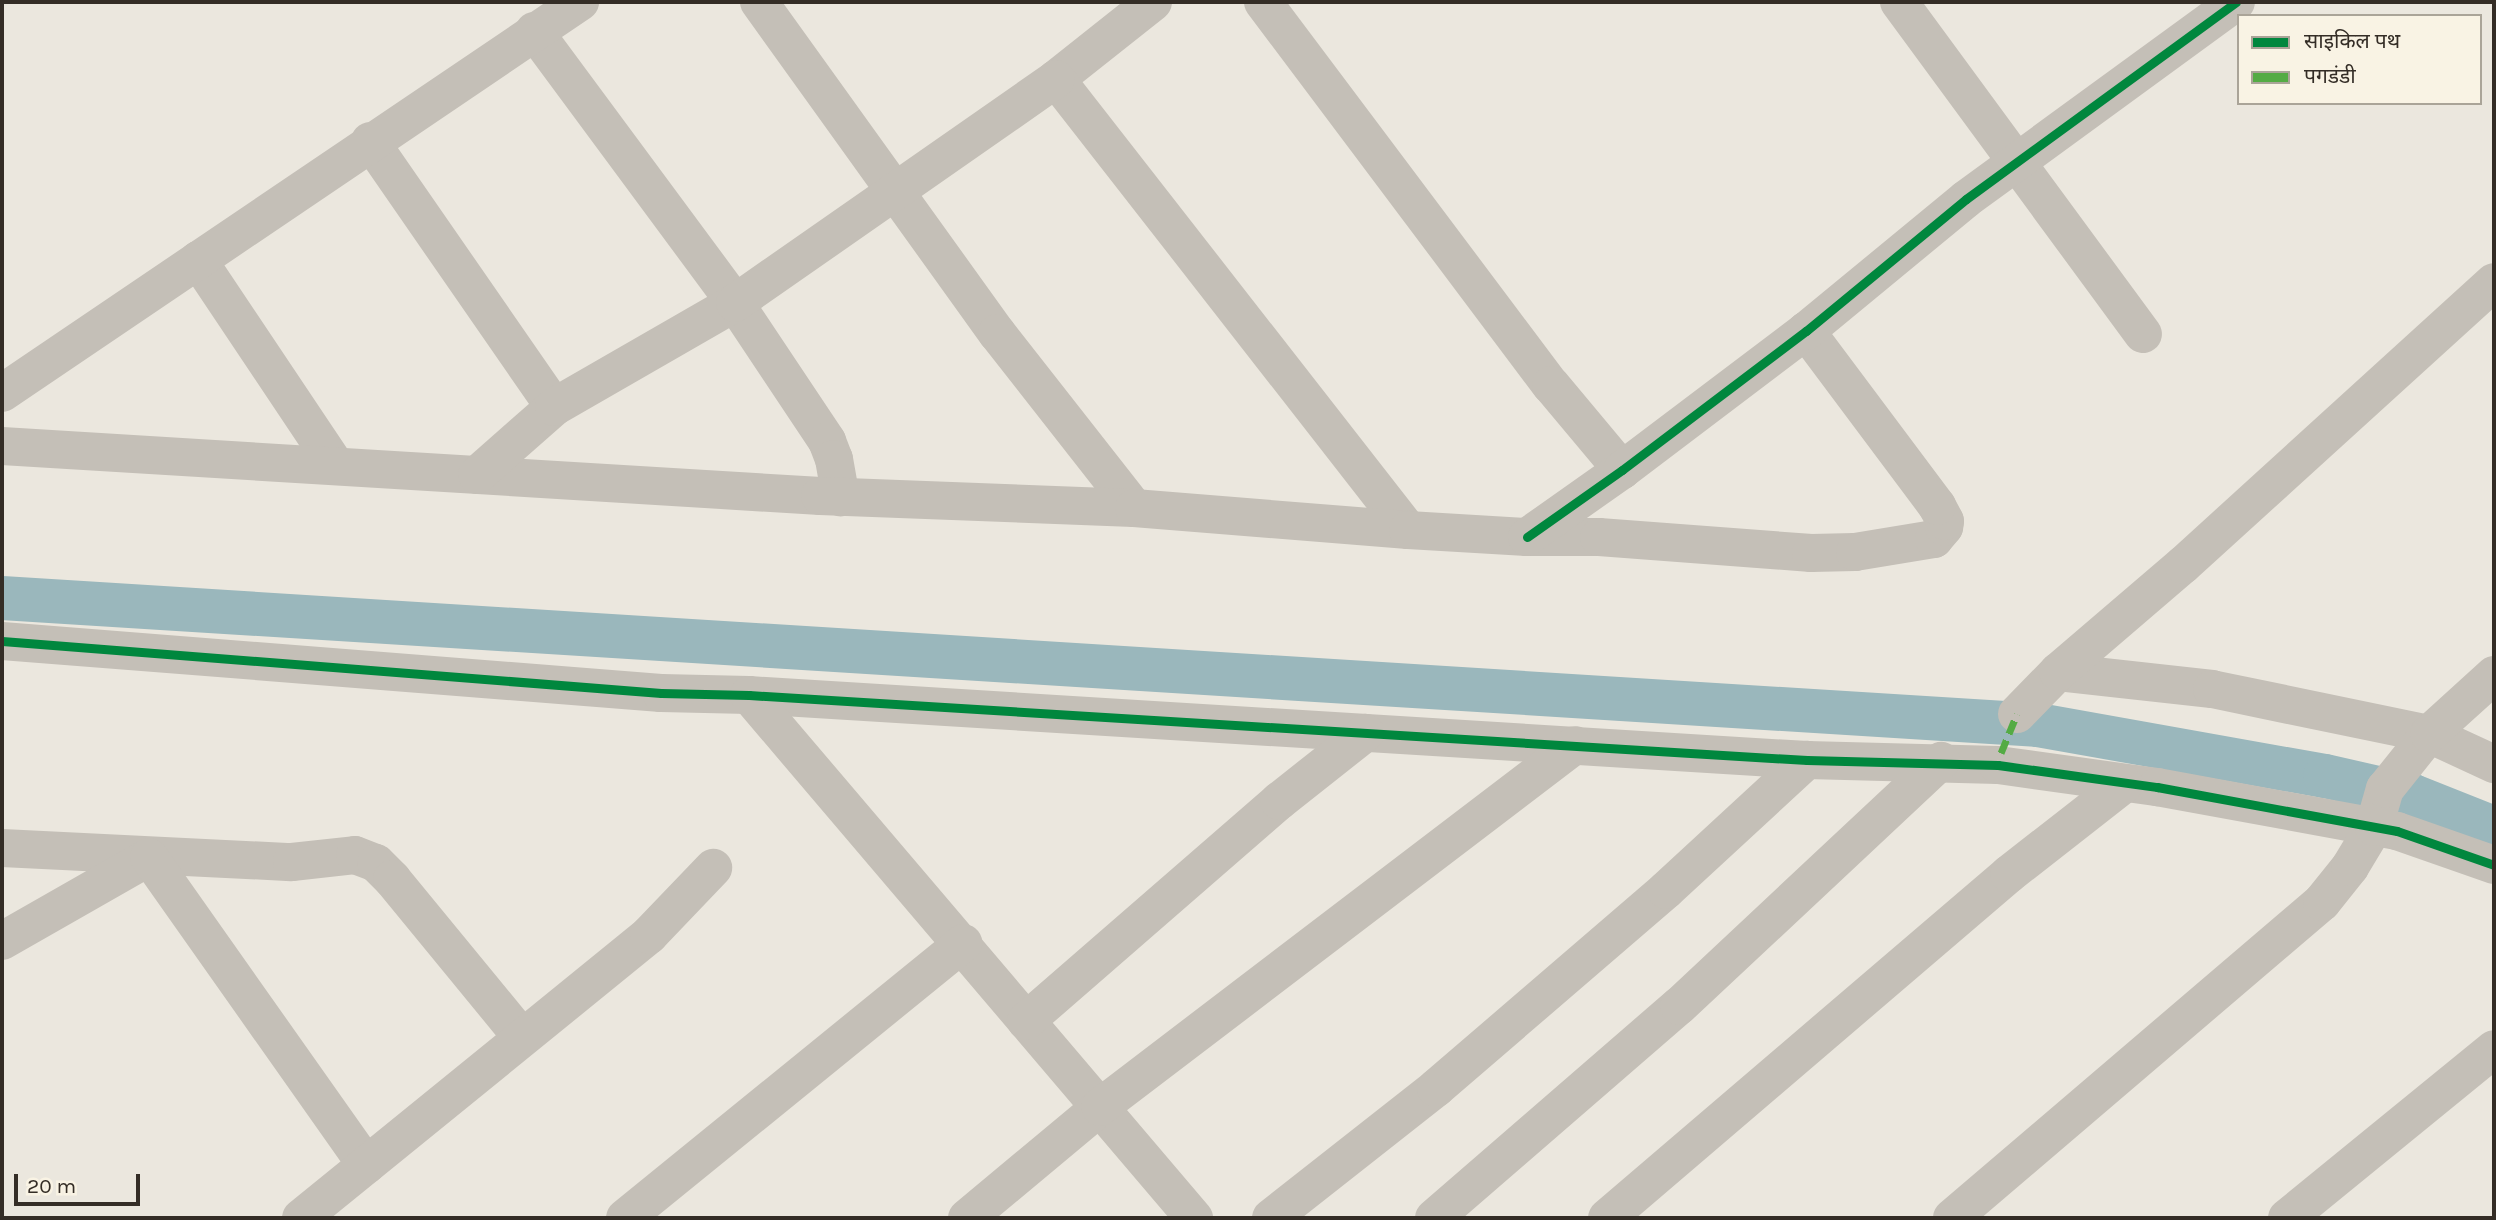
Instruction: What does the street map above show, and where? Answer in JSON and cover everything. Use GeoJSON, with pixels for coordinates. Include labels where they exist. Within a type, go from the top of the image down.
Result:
{"type":"FeatureCollection","features":[{"type":"Feature","properties":{"kind":"street"},"geometry":{"type":"LineString","coordinates":[[2,393],[370,141],[580,2]]}},
{"type":"Feature","properties":{"kind":"street"},"geometry":{"type":"LineString","coordinates":[[759,2],[997,333],[1134,508]]}},
{"type":"Feature","properties":{"kind":"street"},"geometry":{"type":"LineString","coordinates":[[477,475],[554,407],[736,303],[1056,79],[1153,2]]}},
{"type":"Feature","properties":{"kind":"street"},"geometry":{"type":"LineString","coordinates":[[1263,2],[1551,384],[1622,470]]}},
{"type":"Feature","properties":{"kind":"street"},"geometry":{"type":"LineString","coordinates":[[1899,2],[2143,334]]}},
{"type":"Feature","properties":{"kind":"street"},"geometry":{"type":"LineString","coordinates":[[1527,537],[1622,470],[1806,331],[1966,199],[2236,2]]}},
{"type":"Feature","properties":{"kind":"street"},"geometry":{"type":"LineString","coordinates":[[534,31],[736,303],[827,441],[834,459],[841,497]]}},
{"type":"Feature","properties":{"kind":"street"},"geometry":{"type":"LineString","coordinates":[[1056,79],[1408,530]]}},
{"type":"Feature","properties":{"kind":"street"},"geometry":{"type":"LineString","coordinates":[[370,141],[554,407]]}},
{"type":"Feature","properties":{"kind":"street"},"geometry":{"type":"LineString","coordinates":[[198,260],[336,466]]}},
{"type":"Feature","properties":{"kind":"street"},"geometry":{"type":"LineString","coordinates":[[2017,714],[2058,672],[2183,565],[2494,282]]}},
{"type":"Feature","properties":{"kind":"street"},"geometry":{"type":"LineString","coordinates":[[2,446],[841,497],[1134,508],[1408,530],[1527,537],[1599,537],[1811,553],[1855,552],[1914,544],[1940,534],[1945,521],[1937,506],[1806,331]]}},
{"type":"Feature","properties":{"kind":"street"},"geometry":{"type":"LineString","coordinates":[[2,641],[661,693],[748,695],[1807,760],[1999,759],[2124,785],[2157,787],[2397,831],[2494,865]]}},
{"type":"Feature","properties":{"kind":"street"},"geometry":{"type":"LineString","coordinates":[[2058,672],[2212,689],[2429,734],[2494,764]]}},
{"type":"Feature","properties":{"kind":"street"},"geometry":{"type":"LineString","coordinates":[[1952,1218],[2322,902],[2350,867],[2374,827],[2385,789],[2429,734],[2494,675]]}},
{"type":"Feature","properties":{"kind":"street"},"geometry":{"type":"LineString","coordinates":[[748,695],[963,943],[1194,1218]]}},
{"type":"Feature","properties":{"kind":"street"},"geometry":{"type":"LineString","coordinates":[[1026,1021],[1279,801],[1365,733]]}},
{"type":"Feature","properties":{"kind":"street"},"geometry":{"type":"LineString","coordinates":[[967,1218],[1100,1107],[1576,746]]}},
{"type":"Feature","properties":{"kind":"street"},"geometry":{"type":"LineString","coordinates":[[1271,1218],[1436,1088],[1666,890],[1807,760]]}},
{"type":"Feature","properties":{"kind":"street"},"geometry":{"type":"LineString","coordinates":[[1434,1218],[1679,1006],[1941,761]]}},
{"type":"Feature","properties":{"kind":"street"},"geometry":{"type":"LineString","coordinates":[[1607,1218],[2009,874],[2124,785]]}},
{"type":"Feature","properties":{"kind":"street"},"geometry":{"type":"LineString","coordinates":[[2,849],[292,862],[355,855],[376,863],[522,1037]]}},
{"type":"Feature","properties":{"kind":"street"},"geometry":{"type":"LineString","coordinates":[[2,941],[149,857]]}},
{"type":"Feature","properties":{"kind":"street"},"geometry":{"type":"LineString","coordinates":[[149,857],[366,1165]]}},
{"type":"Feature","properties":{"kind":"street"},"geometry":{"type":"LineString","coordinates":[[301,1218],[649,935],[713,868]]}},
{"type":"Feature","properties":{"kind":"street"},"geometry":{"type":"LineString","coordinates":[[625,1218],[963,943]]}},
{"type":"Feature","properties":{"kind":"street"},"geometry":{"type":"LineString","coordinates":[[2305,1213],[2494,1049]]}},
{"type":"Feature","properties":{"kind":"waterway"},"geometry":{"type":"LineString","coordinates":[[2,598],[2038,725],[2325,776],[2413,796],[2494,828]]}},
{"type":"Feature","properties":{"kind":"marked path"},"geometry":{"type":"LineString","coordinates":[[2001,753],[2017,714]]}},
{"type":"Feature","properties":{"kind":"cycle path"},"geometry":{"type":"LineString","coordinates":[[1527,537],[1622,470],[1806,331],[1966,199],[2236,2]]}},
{"type":"Feature","properties":{"kind":"cycle path"},"geometry":{"type":"LineString","coordinates":[[2,641],[661,693],[749,695],[1807,760],[1998,765],[2157,787],[2397,831],[2494,865]]}}]}
